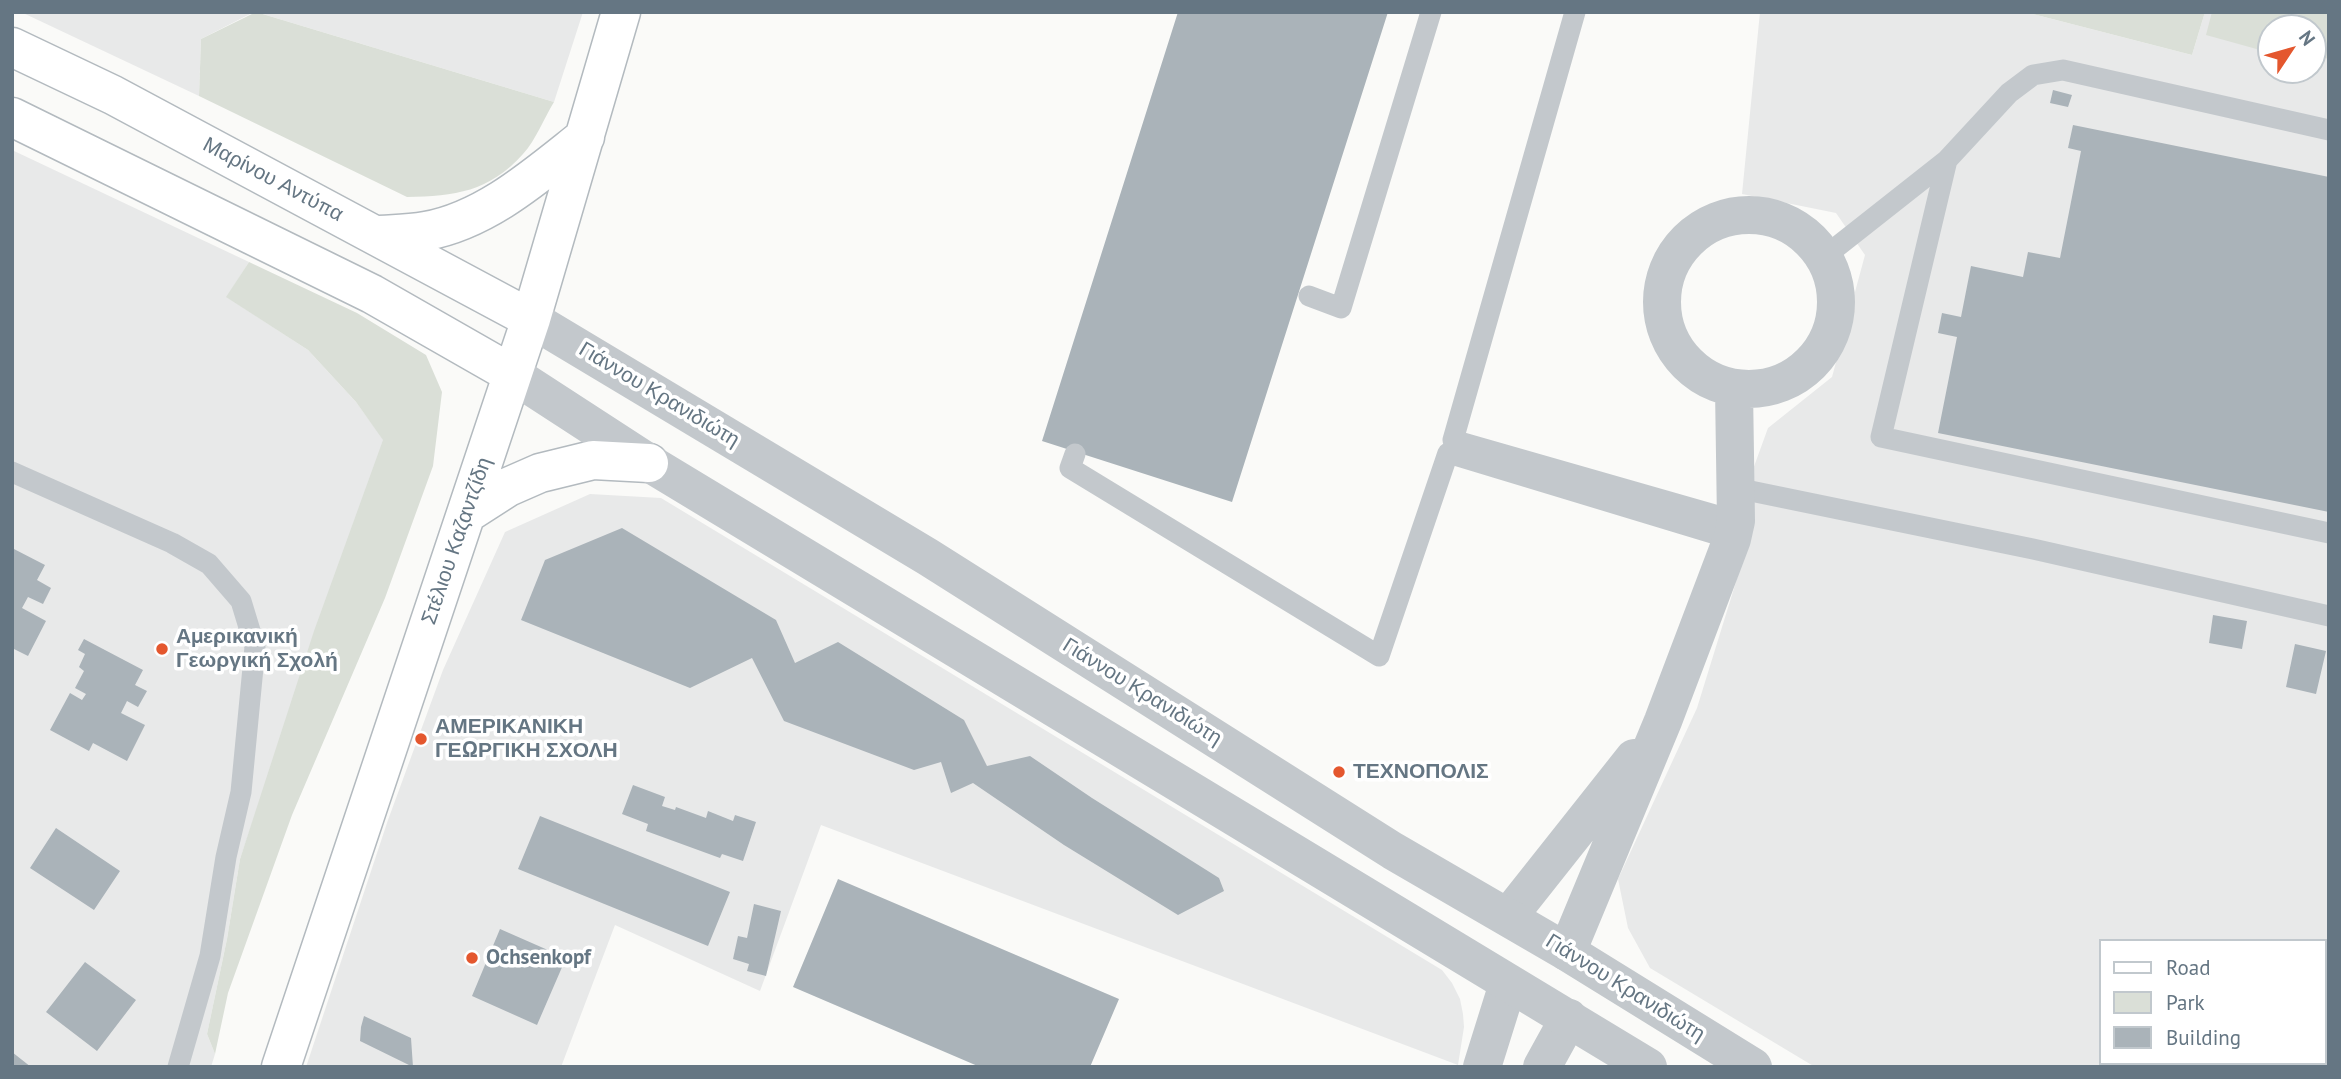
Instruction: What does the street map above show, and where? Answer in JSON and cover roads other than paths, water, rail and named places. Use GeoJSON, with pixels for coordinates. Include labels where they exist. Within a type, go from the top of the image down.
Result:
{"type":"FeatureCollection","features":[{"type":"Feature","properties":{"kind":"main road","name":"Στέλιου Καζαντζίδη"},"geometry":{"type":"LineString","coordinates":[[291,1063],[531,319],[621,12]]}},
{"type":"Feature","properties":{"kind":"main road","name":"Μαρίνου Αντύπα"},"geometry":{"type":"LineString","coordinates":[[12,47],[113,95],[531,319]]}},
{"type":"Feature","properties":{"kind":"main road"},"geometry":{"type":"LineString","coordinates":[[12,117],[372,294],[512,374]]}},
{"type":"Feature","properties":{"kind":"main road"},"geometry":{"type":"LineString","coordinates":[[377,235],[427,231],[465,218],[520,187],[585,137]]}},
{"type":"Feature","properties":{"kind":"main road"},"geometry":{"type":"LineString","coordinates":[[466,514],[508,487],[540,473],[593,460],[649,463]]}},
{"type":"Feature","properties":{"kind":"street"},"geometry":{"type":"LineString","coordinates":[[1751,214],[1780,220],[1805,234],[1824,257],[1836,284],[1837,312],[1829,339],[1814,363],[1790,380],[1763,389],[1734,390],[1707,379],[1684,361],[1668,337],[1661,308],[1664,279],[1676,253],[1696,231],[1722,218],[1751,214]]}},
{"type":"Feature","properties":{"kind":"street","name":"Γιάννου Κρανιδιώτη"},"geometry":{"type":"LineString","coordinates":[[531,319],[928,557],[1393,850],[1567,952],[1752,1067]]}},
{"type":"Feature","properties":{"kind":"street"},"geometry":{"type":"LineString","coordinates":[[512,374],[649,463],[1648,1067]]}},
{"type":"Feature","properties":{"kind":"street"},"geometry":{"type":"LineString","coordinates":[[1567,952],[1663,721],[1735,516],[1734,390]]}},
{"type":"Feature","properties":{"kind":"street"},"geometry":{"type":"LineString","coordinates":[[1508,917],[1663,721]]}},
{"type":"Feature","properties":{"kind":"street"},"geometry":{"type":"LineString","coordinates":[[1482,1067],[1508,984]]}},
{"type":"Feature","properties":{"kind":"street"},"geometry":{"type":"LineString","coordinates":[[1542,1067],[1569,1018]]}},
{"type":"Feature","properties":{"kind":"lane"},"geometry":{"type":"LineString","coordinates":[[1309,296],[1342,309],[1430,12]]}},
{"type":"Feature","properties":{"kind":"lane"},"geometry":{"type":"LineString","coordinates":[[1575,12],[1453,440],[1735,516]]}},
{"type":"Feature","properties":{"kind":"lane"},"geometry":{"type":"LineString","coordinates":[[1824,257],[1947,160],[2017,87],[2033,75],[2063,70],[2329,130]]}},
{"type":"Feature","properties":{"kind":"lane"},"geometry":{"type":"LineString","coordinates":[[1947,160],[1881,437],[2329,533]]}},
{"type":"Feature","properties":{"kind":"lane"},"geometry":{"type":"LineString","coordinates":[[1075,454],[1070,468],[1380,656],[1448,453],[1735,516],[2033,549],[2329,616]]}},
{"type":"Feature","properties":{"kind":"lane"},"geometry":{"type":"LineString","coordinates":[[12,472],[172,542],[209,564],[241,601],[255,647],[241,792],[226,857],[210,956],[178,1067]]}},
{"type":"Feature","properties":{"kind":"place","name":"Αμερικανική Γεωργική Σχολή"},"geometry":{"type":"Point","coordinates":[162,649]}},
{"type":"Feature","properties":{"kind":"place","name":"ΑΜΕΡΙΚΑΝΙΚΗ ΓΕΩΡΓΙΚΗ ΣΧΟΛΗ"},"geometry":{"type":"Point","coordinates":[421,739]}},
{"type":"Feature","properties":{"kind":"place","name":"ΤΕΧΝΟΠΟΛΙΣ"},"geometry":{"type":"Point","coordinates":[1339,772]}},
{"type":"Feature","properties":{"kind":"place","name":"Ochsenkopf"},"geometry":{"type":"Point","coordinates":[472,958]}}]}
